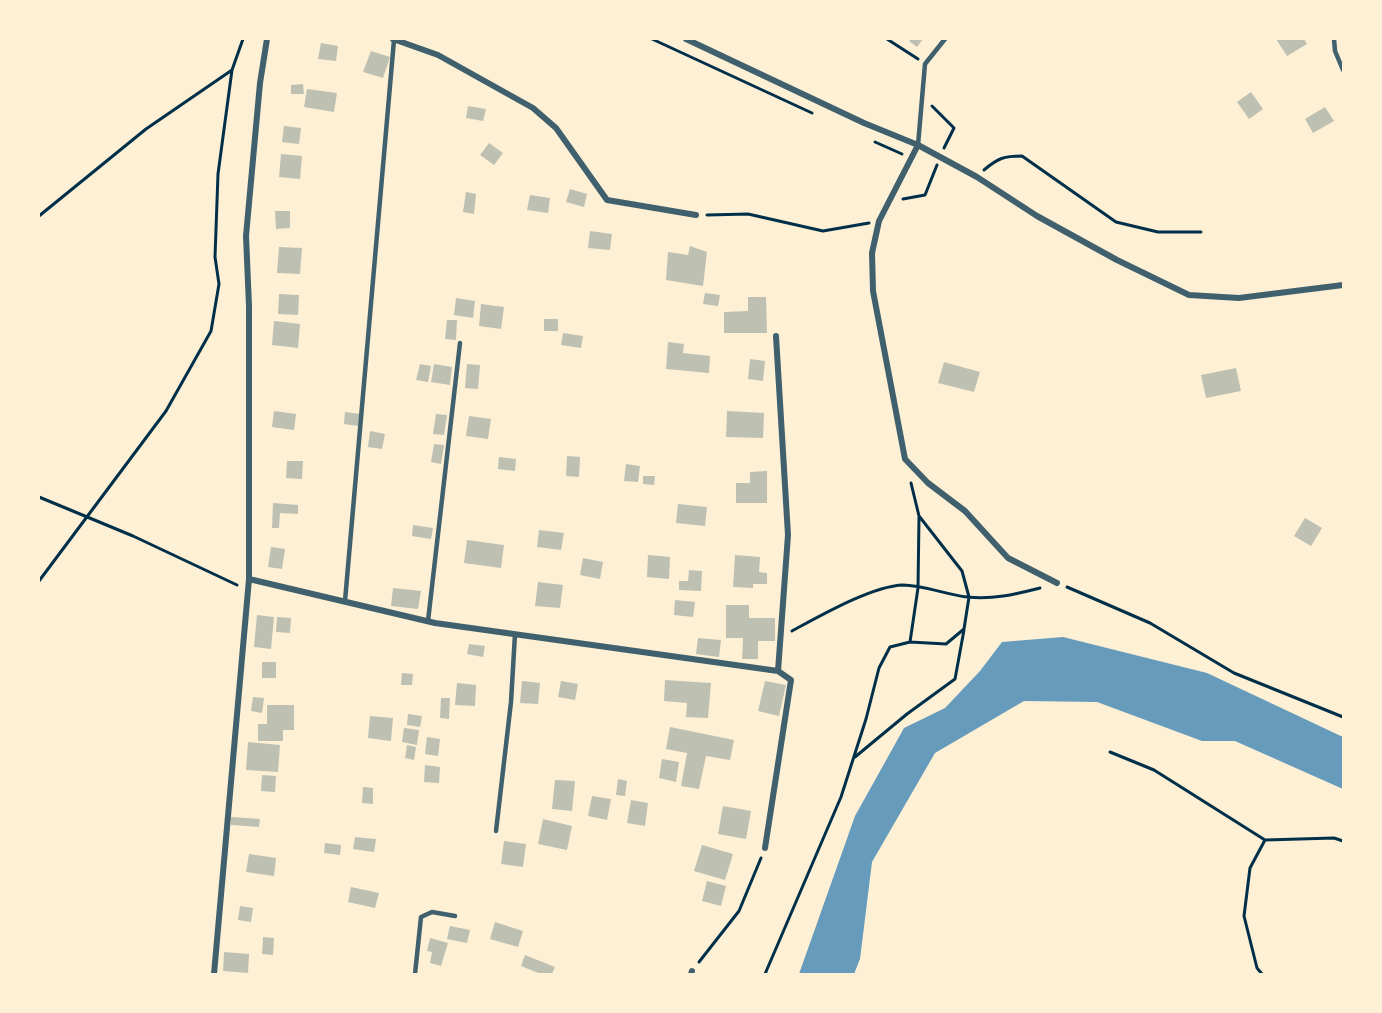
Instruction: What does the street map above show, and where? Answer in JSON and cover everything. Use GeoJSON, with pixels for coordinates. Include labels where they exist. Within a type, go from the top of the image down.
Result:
{"type":"FeatureCollection","features":[{"type":"Feature","properties":{"kind":"street"},"geometry":{"type":"LineString","coordinates":[[214,974],[249,579],[249,306],[246,236],[260,83],[267,39]]}},
{"type":"Feature","properties":{"kind":"street"},"geometry":{"type":"LineString","coordinates":[[393,39],[438,55],[533,108],[556,128],[607,200],[696,215]]}},
{"type":"Feature","properties":{"kind":"street"},"geometry":{"type":"LineString","coordinates":[[687,39],[864,123],[918,145],[977,177],[1047,221],[1117,260],[1189,295],[1239,298],[1343,285]]}},
{"type":"Feature","properties":{"kind":"street"},"geometry":{"type":"LineString","coordinates":[[918,145],[879,221],[872,253],[873,291],[905,459],[928,483],[965,511],[1008,558],[1058,583]]}},
{"type":"Feature","properties":{"kind":"street"},"geometry":{"type":"LineString","coordinates":[[776,336],[788,535],[778,671]]}},
{"type":"Feature","properties":{"kind":"street"},"geometry":{"type":"LineString","coordinates":[[249,579],[428,621],[778,671],[791,680],[765,848]]}},
{"type":"Feature","properties":{"kind":"lane"},"geometry":{"type":"LineString","coordinates":[[345,602],[393,39]]}},
{"type":"Feature","properties":{"kind":"lane"},"geometry":{"type":"LineString","coordinates":[[918,145],[925,64],[945,39]]}},
{"type":"Feature","properties":{"kind":"lane"},"geometry":{"type":"LineString","coordinates":[[1334,39],[1335,51],[1343,70]]}},
{"type":"Feature","properties":{"kind":"lane"},"geometry":{"type":"LineString","coordinates":[[428,621],[460,343]]}},
{"type":"Feature","properties":{"kind":"lane"},"geometry":{"type":"LineString","coordinates":[[496,831],[511,702],[514,634]]}},
{"type":"Feature","properties":{"kind":"lane"},"geometry":{"type":"LineString","coordinates":[[415,974],[421,917],[432,912],[455,916]]}},
{"type":"Feature","properties":{"kind":"path"},"geometry":{"type":"LineString","coordinates":[[39,581],[166,411],[211,332],[219,284],[215,257],[218,174],[232,70],[243,39]]}},
{"type":"Feature","properties":{"kind":"path"},"geometry":{"type":"LineString","coordinates":[[652,39],[816,115]]}},
{"type":"Feature","properties":{"kind":"path"},"geometry":{"type":"LineString","coordinates":[[887,39],[925,64]]}},
{"type":"Feature","properties":{"kind":"path"},"geometry":{"type":"LineString","coordinates":[[39,216],[146,129],[232,70]]}},
{"type":"Feature","properties":{"kind":"path"},"geometry":{"type":"LineString","coordinates":[[869,139],[912,158]]}},
{"type":"Feature","properties":{"kind":"path"},"geometry":{"type":"LineString","coordinates":[[977,177],[993,162],[1006,156],[1022,156],[1116,222],[1158,232],[1201,232]]}},
{"type":"Feature","properties":{"kind":"path"},"geometry":{"type":"LineString","coordinates":[[696,215],[748,214],[823,231],[879,221]]}},
{"type":"Feature","properties":{"kind":"path"},"geometry":{"type":"LineString","coordinates":[[910,642],[918,588],[919,516],[911,481]]}},
{"type":"Feature","properties":{"kind":"path"},"geometry":{"type":"LineString","coordinates":[[39,497],[236,583],[247,596]]}},
{"type":"Feature","properties":{"kind":"path"},"geometry":{"type":"LineString","coordinates":[[853,759],[907,714],[955,679],[969,597],[962,571],[919,516]]}},
{"type":"Feature","properties":{"kind":"path"},"geometry":{"type":"LineString","coordinates":[[780,638],[836,608],[876,592],[903,585],[969,597],[1004,598],[1058,583],[1150,623],[1234,673],[1343,717]]}},
{"type":"Feature","properties":{"kind":"path"},"geometry":{"type":"LineString","coordinates":[[765,974],[841,797],[879,668],[890,647],[910,642],[946,644],[964,629]]}},
{"type":"Feature","properties":{"kind":"path"},"geometry":{"type":"LineString","coordinates":[[1110,752],[1154,770],[1265,840],[1334,838],[1343,842]]}},
{"type":"Feature","properties":{"kind":"path"},"geometry":{"type":"LineString","coordinates":[[1262,974],[1257,968],[1244,916],[1250,868],[1265,840]]}},
{"type":"Feature","properties":{"kind":"path"},"geometry":{"type":"LineString","coordinates":[[692,973],[739,911],[765,848]]}},
{"type":"Feature","properties":{"kind":"water"},"geometry":{"type":"Polygon","coordinates":[[[1063,637],[1207,673],[1343,737],[1343,789],[1235,741],[1202,741],[1097,702],[1024,701],[935,753],[872,862],[860,959],[854,974],[799,974],[855,816],[904,728],[945,708],[980,671],[1002,642],[1063,637]]]}},
{"type":"Feature","properties":{"kind":"building"},"geometry":{"type":"Polygon","coordinates":[[[923,39],[917,47],[909,41],[923,39]]]}},
{"type":"Feature","properties":{"kind":"building"},"geometry":{"type":"Polygon","coordinates":[[[1276,39],[1304,39],[1307,44],[1287,56],[1276,39]]]}},
{"type":"Feature","properties":{"kind":"building"},"geometry":{"type":"Polygon","coordinates":[[[321,43],[338,46],[336,61],[318,59],[321,43]]]}},
{"type":"Feature","properties":{"kind":"building"},"geometry":{"type":"Polygon","coordinates":[[[371,51],[390,57],[383,78],[363,72],[371,51]]]}},
{"type":"Feature","properties":{"kind":"building"},"geometry":{"type":"Polygon","coordinates":[[[303,84],[304,94],[291,94],[291,85],[303,84]]]}},
{"type":"Feature","properties":{"kind":"building"},"geometry":{"type":"Polygon","coordinates":[[[307,89],[337,93],[334,112],[304,107],[307,89]]]}},
{"type":"Feature","properties":{"kind":"building"},"geometry":{"type":"Polygon","coordinates":[[[1251,92],[1263,109],[1249,119],[1237,102],[1251,92]]]}},
{"type":"Feature","properties":{"kind":"building"},"geometry":{"type":"Polygon","coordinates":[[[468,106],[486,109],[483,121],[466,118],[468,106]]]}},
{"type":"Feature","properties":{"kind":"building"},"geometry":{"type":"Polygon","coordinates":[[[1325,107],[1334,121],[1313,133],[1305,119],[1325,107]]]}},
{"type":"Feature","properties":{"kind":"building"},"geometry":{"type":"Polygon","coordinates":[[[284,126],[301,128],[299,144],[282,142],[284,126]]]}},
{"type":"Feature","properties":{"kind":"building"},"geometry":{"type":"Polygon","coordinates":[[[489,143],[503,153],[494,165],[480,155],[489,143]]]}},
{"type":"Feature","properties":{"kind":"building"},"geometry":{"type":"Polygon","coordinates":[[[281,154],[302,156],[300,179],[279,177],[281,154]]]}},
{"type":"Feature","properties":{"kind":"building"},"geometry":{"type":"Polygon","coordinates":[[[570,189],[587,194],[584,207],[566,202],[570,189]]]}},
{"type":"Feature","properties":{"kind":"building"},"geometry":{"type":"Polygon","coordinates":[[[466,192],[476,194],[474,214],[463,212],[466,192]]]}},
{"type":"Feature","properties":{"kind":"building"},"geometry":{"type":"Polygon","coordinates":[[[530,195],[550,198],[548,213],[527,210],[530,195]]]}},
{"type":"Feature","properties":{"kind":"building"},"geometry":{"type":"Polygon","coordinates":[[[275,211],[290,211],[290,228],[276,229],[275,211]]]}},
{"type":"Feature","properties":{"kind":"building"},"geometry":{"type":"Polygon","coordinates":[[[590,231],[612,234],[610,250],[588,248],[590,231]]]}},
{"type":"Feature","properties":{"kind":"building"},"geometry":{"type":"Polygon","coordinates":[[[690,246],[707,252],[703,286],[666,280],[668,252],[688,255],[690,246]]]}},
{"type":"Feature","properties":{"kind":"building"},"geometry":{"type":"Polygon","coordinates":[[[279,247],[302,248],[300,274],[277,273],[279,247]]]}},
{"type":"Feature","properties":{"kind":"building"},"geometry":{"type":"Polygon","coordinates":[[[705,293],[720,295],[718,306],[703,304],[705,293]]]}},
{"type":"Feature","properties":{"kind":"building"},"geometry":{"type":"Polygon","coordinates":[[[279,294],[299,295],[298,315],[278,314],[279,294]]]}},
{"type":"Feature","properties":{"kind":"building"},"geometry":{"type":"Polygon","coordinates":[[[748,297],[766,297],[767,333],[724,333],[724,312],[748,311],[748,297]]]}},
{"type":"Feature","properties":{"kind":"building"},"geometry":{"type":"Polygon","coordinates":[[[456,298],[475,301],[473,318],[454,315],[456,298]]]}},
{"type":"Feature","properties":{"kind":"building"},"geometry":{"type":"Polygon","coordinates":[[[481,304],[504,307],[501,329],[479,326],[481,304]]]}},
{"type":"Feature","properties":{"kind":"building"},"geometry":{"type":"Polygon","coordinates":[[[544,319],[558,319],[558,331],[544,331],[544,319]]]}},
{"type":"Feature","properties":{"kind":"building"},"geometry":{"type":"Polygon","coordinates":[[[447,320],[457,320],[456,340],[445,339],[447,320]]]}},
{"type":"Feature","properties":{"kind":"building"},"geometry":{"type":"Polygon","coordinates":[[[274,321],[300,324],[298,348],[272,345],[274,321]]]}},
{"type":"Feature","properties":{"kind":"building"},"geometry":{"type":"Polygon","coordinates":[[[563,333],[583,336],[581,348],[561,345],[563,333]]]}},
{"type":"Feature","properties":{"kind":"building"},"geometry":{"type":"Polygon","coordinates":[[[668,342],[684,344],[683,353],[710,356],[709,373],[666,369],[668,342]]]}},
{"type":"Feature","properties":{"kind":"building"},"geometry":{"type":"Polygon","coordinates":[[[750,359],[765,361],[763,381],[748,379],[750,359]]]}},
{"type":"Feature","properties":{"kind":"building"},"geometry":{"type":"Polygon","coordinates":[[[944,362],[980,372],[974,392],[938,383],[944,362]]]}},
{"type":"Feature","properties":{"kind":"building"},"geometry":{"type":"Polygon","coordinates":[[[420,364],[431,366],[428,382],[416,380],[420,364]]]}},
{"type":"Feature","properties":{"kind":"building"},"geometry":{"type":"Polygon","coordinates":[[[434,364],[452,367],[450,385],[431,382],[434,364]]]}},
{"type":"Feature","properties":{"kind":"building"},"geometry":{"type":"Polygon","coordinates":[[[467,364],[480,365],[478,389],[465,388],[467,364]]]}},
{"type":"Feature","properties":{"kind":"building"},"geometry":{"type":"Polygon","coordinates":[[[1236,368],[1241,391],[1206,398],[1201,375],[1236,368]]]}},
{"type":"Feature","properties":{"kind":"building"},"geometry":{"type":"Polygon","coordinates":[[[274,411],[296,414],[294,430],[272,427],[274,411]]]}},
{"type":"Feature","properties":{"kind":"building"},"geometry":{"type":"Polygon","coordinates":[[[727,411],[764,413],[763,438],[726,437],[727,411]]]}},
{"type":"Feature","properties":{"kind":"building"},"geometry":{"type":"Polygon","coordinates":[[[345,412],[360,414],[358,426],[344,424],[345,412]]]}},
{"type":"Feature","properties":{"kind":"building"},"geometry":{"type":"Polygon","coordinates":[[[436,414],[447,415],[444,435],[433,434],[436,414]]]}},
{"type":"Feature","properties":{"kind":"building"},"geometry":{"type":"Polygon","coordinates":[[[469,416],[491,419],[488,439],[466,436],[469,416]]]}},
{"type":"Feature","properties":{"kind":"building"},"geometry":{"type":"Polygon","coordinates":[[[370,431],[385,434],[382,449],[368,447],[370,431]]]}},
{"type":"Feature","properties":{"kind":"building"},"geometry":{"type":"Polygon","coordinates":[[[434,444],[444,445],[441,464],[431,462],[434,444]]]}},
{"type":"Feature","properties":{"kind":"building"},"geometry":{"type":"Polygon","coordinates":[[[567,456],[580,457],[579,477],[566,476],[567,456]]]}},
{"type":"Feature","properties":{"kind":"building"},"geometry":{"type":"Polygon","coordinates":[[[499,457],[516,459],[515,471],[498,469],[499,457]]]}},
{"type":"Feature","properties":{"kind":"building"},"geometry":{"type":"Polygon","coordinates":[[[287,461],[303,461],[302,479],[286,478],[287,461]]]}},
{"type":"Feature","properties":{"kind":"building"},"geometry":{"type":"Polygon","coordinates":[[[626,464],[640,466],[638,482],[624,481],[626,464]]]}},
{"type":"Feature","properties":{"kind":"building"},"geometry":{"type":"Polygon","coordinates":[[[767,471],[767,503],[736,503],[736,483],[750,483],[750,472],[767,471]]]}},
{"type":"Feature","properties":{"kind":"building"},"geometry":{"type":"Polygon","coordinates":[[[643,476],[655,476],[654,485],[643,484],[643,476]]]}},
{"type":"Feature","properties":{"kind":"building"},"geometry":{"type":"Polygon","coordinates":[[[273,503],[298,505],[298,514],[280,513],[279,528],[272,528],[273,503]]]}},
{"type":"Feature","properties":{"kind":"building"},"geometry":{"type":"Polygon","coordinates":[[[678,504],[707,507],[705,526],[676,523],[678,504]]]}},
{"type":"Feature","properties":{"kind":"building"},"geometry":{"type":"Polygon","coordinates":[[[1305,518],[1322,528],[1311,546],[1294,536],[1305,518]]]}},
{"type":"Feature","properties":{"kind":"building"},"geometry":{"type":"Polygon","coordinates":[[[413,525],[433,528],[431,539],[412,536],[413,525]]]}},
{"type":"Feature","properties":{"kind":"building"},"geometry":{"type":"Polygon","coordinates":[[[539,530],[564,533],[561,550],[537,547],[539,530]]]}},
{"type":"Feature","properties":{"kind":"building"},"geometry":{"type":"Polygon","coordinates":[[[467,540],[504,545],[501,568],[464,563],[467,540]]]}},
{"type":"Feature","properties":{"kind":"building"},"geometry":{"type":"Polygon","coordinates":[[[271,547],[285,549],[282,569],[268,567],[271,547]]]}},
{"type":"Feature","properties":{"kind":"building"},"geometry":{"type":"Polygon","coordinates":[[[648,555],[670,557],[669,579],[647,577],[648,555]]]}},
{"type":"Feature","properties":{"kind":"building"},"geometry":{"type":"Polygon","coordinates":[[[735,555],[760,557],[759,572],[767,573],[767,584],[753,584],[753,588],[733,587],[735,555]]]}},
{"type":"Feature","properties":{"kind":"building"},"geometry":{"type":"Polygon","coordinates":[[[583,558],[603,562],[600,579],[580,575],[583,558]]]}},
{"type":"Feature","properties":{"kind":"building"},"geometry":{"type":"Polygon","coordinates":[[[689,570],[702,571],[701,591],[679,590],[679,581],[688,581],[689,570]]]}},
{"type":"Feature","properties":{"kind":"building"},"geometry":{"type":"Polygon","coordinates":[[[538,582],[563,585],[560,608],[535,606],[538,582]]]}},
{"type":"Feature","properties":{"kind":"building"},"geometry":{"type":"Polygon","coordinates":[[[393,588],[421,591],[418,609],[391,606],[393,588]]]}},
{"type":"Feature","properties":{"kind":"building"},"geometry":{"type":"Polygon","coordinates":[[[675,600],[695,602],[693,617],[674,615],[675,600]]]}},
{"type":"Feature","properties":{"kind":"building"},"geometry":{"type":"Polygon","coordinates":[[[726,605],[749,605],[749,618],[775,618],[775,641],[758,641],[758,659],[742,659],[743,638],[726,638],[726,605]]]}},
{"type":"Feature","properties":{"kind":"building"},"geometry":{"type":"Polygon","coordinates":[[[257,615],[274,617],[271,649],[254,647],[257,615]]]}},
{"type":"Feature","properties":{"kind":"building"},"geometry":{"type":"Polygon","coordinates":[[[277,617],[291,618],[290,633],[276,632],[277,617]]]}},
{"type":"Feature","properties":{"kind":"building"},"geometry":{"type":"Polygon","coordinates":[[[698,638],[721,640],[719,657],[696,654],[698,638]]]}},
{"type":"Feature","properties":{"kind":"building"},"geometry":{"type":"Polygon","coordinates":[[[469,644],[485,646],[483,657],[467,654],[469,644]]]}},
{"type":"Feature","properties":{"kind":"building"},"geometry":{"type":"Polygon","coordinates":[[[262,662],[276,662],[276,678],[262,678],[262,662]]]}},
{"type":"Feature","properties":{"kind":"building"},"geometry":{"type":"Polygon","coordinates":[[[402,673],[413,674],[412,685],[401,685],[402,673]]]}},
{"type":"Feature","properties":{"kind":"building"},"geometry":{"type":"Polygon","coordinates":[[[665,680],[711,683],[708,718],[686,717],[687,703],[664,701],[665,680]]]}},
{"type":"Feature","properties":{"kind":"building"},"geometry":{"type":"Polygon","coordinates":[[[522,681],[540,683],[538,704],[520,703],[522,681]]]}},
{"type":"Feature","properties":{"kind":"building"},"geometry":{"type":"Polygon","coordinates":[[[561,681],[578,684],[575,700],[558,697],[561,681]]]}},
{"type":"Feature","properties":{"kind":"building"},"geometry":{"type":"Polygon","coordinates":[[[765,681],[786,685],[779,716],[758,711],[765,681]]]}},
{"type":"Feature","properties":{"kind":"building"},"geometry":{"type":"Polygon","coordinates":[[[457,683],[476,685],[475,706],[455,705],[457,683]]]}},
{"type":"Feature","properties":{"kind":"building"},"geometry":{"type":"Polygon","coordinates":[[[253,697],[264,698],[262,713],[251,711],[253,697]]]}},
{"type":"Feature","properties":{"kind":"building"},"geometry":{"type":"Polygon","coordinates":[[[441,698],[450,698],[449,719],[440,718],[441,698]]]}},
{"type":"Feature","properties":{"kind":"building"},"geometry":{"type":"Polygon","coordinates":[[[267,705],[294,705],[294,730],[283,730],[283,741],[258,741],[258,724],[267,724],[267,705]]]}},
{"type":"Feature","properties":{"kind":"building"},"geometry":{"type":"Polygon","coordinates":[[[408,714],[422,716],[420,727],[407,725],[408,714]]]}},
{"type":"Feature","properties":{"kind":"building"},"geometry":{"type":"Polygon","coordinates":[[[370,716],[393,718],[391,741],[368,738],[370,716]]]}},
{"type":"Feature","properties":{"kind":"building"},"geometry":{"type":"Polygon","coordinates":[[[670,727],[734,740],[730,760],[706,756],[699,789],[681,786],[687,753],[666,749],[670,727]]]}},
{"type":"Feature","properties":{"kind":"building"},"geometry":{"type":"Polygon","coordinates":[[[404,728],[419,730],[417,745],[402,742],[404,728]]]}},
{"type":"Feature","properties":{"kind":"building"},"geometry":{"type":"Polygon","coordinates":[[[427,737],[440,739],[438,756],[425,754],[427,737]]]}},
{"type":"Feature","properties":{"kind":"building"},"geometry":{"type":"Polygon","coordinates":[[[248,742],[280,745],[278,772],[246,770],[248,742]]]}},
{"type":"Feature","properties":{"kind":"building"},"geometry":{"type":"Polygon","coordinates":[[[407,745],[416,747],[414,760],[405,758],[407,745]]]}},
{"type":"Feature","properties":{"kind":"building"},"geometry":{"type":"Polygon","coordinates":[[[662,759],[679,762],[676,782],[659,778],[662,759]]]}},
{"type":"Feature","properties":{"kind":"building"},"geometry":{"type":"Polygon","coordinates":[[[425,765],[440,767],[439,783],[424,782],[425,765]]]}},
{"type":"Feature","properties":{"kind":"building"},"geometry":{"type":"Polygon","coordinates":[[[262,775],[276,776],[275,792],[261,791],[262,775]]]}},
{"type":"Feature","properties":{"kind":"building"},"geometry":{"type":"Polygon","coordinates":[[[618,779],[627,781],[625,796],[616,795],[618,779]]]}},
{"type":"Feature","properties":{"kind":"building"},"geometry":{"type":"Polygon","coordinates":[[[555,780],[575,781],[572,811],[552,809],[555,780]]]}},
{"type":"Feature","properties":{"kind":"building"},"geometry":{"type":"Polygon","coordinates":[[[363,787],[373,788],[373,804],[362,803],[363,787]]]}},
{"type":"Feature","properties":{"kind":"building"},"geometry":{"type":"Polygon","coordinates":[[[592,796],[611,799],[607,820],[588,816],[592,796]]]}},
{"type":"Feature","properties":{"kind":"building"},"geometry":{"type":"Polygon","coordinates":[[[631,800],[648,803],[645,826],[627,823],[631,800]]]}},
{"type":"Feature","properties":{"kind":"building"},"geometry":{"type":"Polygon","coordinates":[[[723,806],[751,811],[746,839],[718,834],[723,806]]]}},
{"type":"Feature","properties":{"kind":"building"},"geometry":{"type":"Polygon","coordinates":[[[231,817],[260,819],[259,827],[231,825],[231,817]]]}},
{"type":"Feature","properties":{"kind":"building"},"geometry":{"type":"Polygon","coordinates":[[[543,819],[572,826],[567,850],[538,844],[543,819]]]}},
{"type":"Feature","properties":{"kind":"building"},"geometry":{"type":"Polygon","coordinates":[[[355,837],[376,839],[374,852],[353,849],[355,837]]]}},
{"type":"Feature","properties":{"kind":"building"},"geometry":{"type":"Polygon","coordinates":[[[504,841],[526,844],[523,867],[501,864],[504,841]]]}},
{"type":"Feature","properties":{"kind":"building"},"geometry":{"type":"Polygon","coordinates":[[[325,843],[341,845],[340,855],[324,853],[325,843]]]}},
{"type":"Feature","properties":{"kind":"building"},"geometry":{"type":"Polygon","coordinates":[[[702,845],[733,854],[725,880],[694,871],[702,845]]]}},
{"type":"Feature","properties":{"kind":"building"},"geometry":{"type":"Polygon","coordinates":[[[249,854],[276,858],[274,876],[246,872],[249,854]]]}},
{"type":"Feature","properties":{"kind":"building"},"geometry":{"type":"Polygon","coordinates":[[[707,881],[726,886],[721,906],[702,901],[707,881]]]}},
{"type":"Feature","properties":{"kind":"building"},"geometry":{"type":"Polygon","coordinates":[[[351,887],[379,893],[375,908],[348,902],[351,887]]]}},
{"type":"Feature","properties":{"kind":"building"},"geometry":{"type":"Polygon","coordinates":[[[240,906],[253,908],[251,922],[238,920],[240,906]]]}},
{"type":"Feature","properties":{"kind":"building"},"geometry":{"type":"Polygon","coordinates":[[[495,922],[523,931],[518,947],[490,939],[495,922]]]}},
{"type":"Feature","properties":{"kind":"building"},"geometry":{"type":"Polygon","coordinates":[[[450,926],[470,930],[467,943],[447,939],[450,926]]]}},
{"type":"Feature","properties":{"kind":"building"},"geometry":{"type":"Polygon","coordinates":[[[263,937],[274,938],[273,955],[262,954],[263,937]]]}},
{"type":"Feature","properties":{"kind":"building"},"geometry":{"type":"Polygon","coordinates":[[[430,938],[448,943],[441,966],[430,963],[432,952],[427,951],[430,938]]]}},
{"type":"Feature","properties":{"kind":"building"},"geometry":{"type":"Polygon","coordinates":[[[224,952],[249,954],[248,973],[223,971],[224,952]]]}},
{"type":"Feature","properties":{"kind":"building"},"geometry":{"type":"Polygon","coordinates":[[[525,955],[555,967],[552,974],[541,974],[521,966],[525,955]]]}}]}
